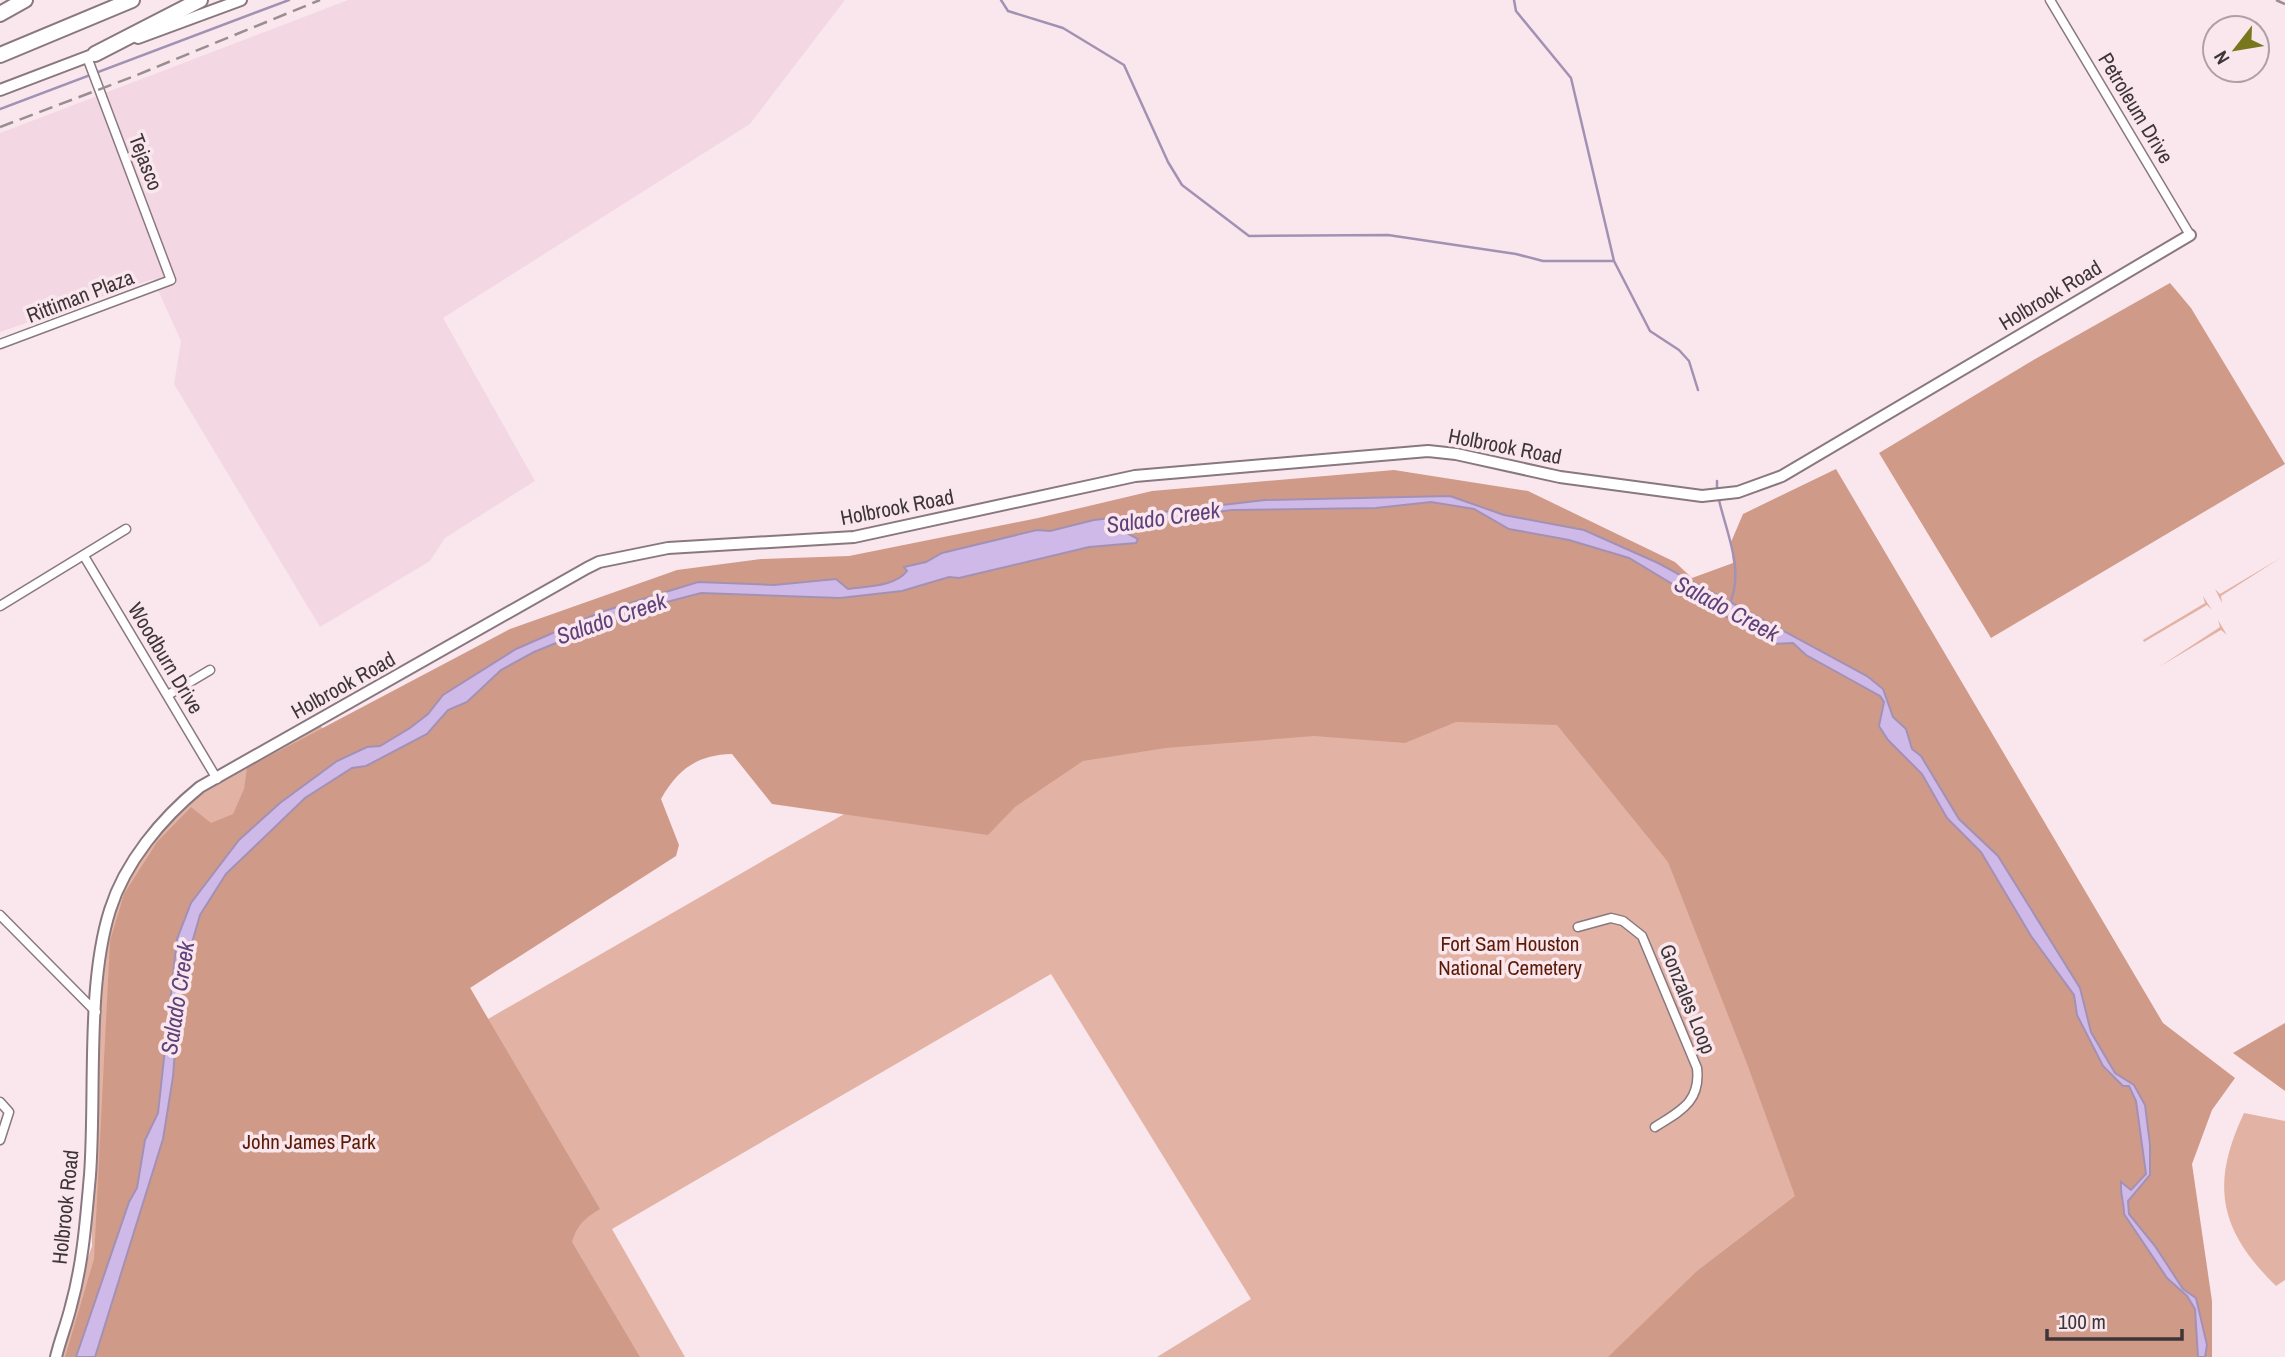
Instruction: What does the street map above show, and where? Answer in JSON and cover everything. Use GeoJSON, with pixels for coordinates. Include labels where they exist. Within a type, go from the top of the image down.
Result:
{"type":"FeatureCollection","features":[{"type":"Feature","properties":{"kind":"highway"},"geometry":{"type":"LineString","coordinates":[[0,14],[24,0]]}},
{"type":"Feature","properties":{"kind":"highway"},"geometry":{"type":"LineString","coordinates":[[0,55],[132,0]]}},
{"type":"Feature","properties":{"kind":"highway"},"geometry":{"type":"LineString","coordinates":[[91,55],[200,0]]}},
{"type":"Feature","properties":{"kind":"street"},"geometry":{"type":"LineString","coordinates":[[0,90],[241,0]]}},
{"type":"Feature","properties":{"kind":"street","name":"Petroleum Drive"},"geometry":{"type":"LineString","coordinates":[[2050,0],[2190,235]]}},
{"type":"Feature","properties":{"kind":"street","name":"Tejasco"},"geometry":{"type":"LineString","coordinates":[[91,55],[94,74],[172,280]]}},
{"type":"Feature","properties":{"kind":"street","name":"Holbrook Road"},"geometry":{"type":"LineString","coordinates":[[56,1357],[83,1252],[90,1173],[96,1012],[104,929],[128,872],[156,830],[184,800],[216,779],[587,568],[634,554],[701,544],[854,537],[1135,476],[1428,451],[1456,454],[1560,477],[1702,496],[1720,495],[1762,485],[2190,235]]}},
{"type":"Feature","properties":{"kind":"street","name":"Rittiman Plaza"},"geometry":{"type":"LineString","coordinates":[[0,344],[172,280]]}},
{"type":"Feature","properties":{"kind":"street"},"geometry":{"type":"LineString","coordinates":[[0,606],[126,529]]}},
{"type":"Feature","properties":{"kind":"street","name":"Woodburn Drive"},"geometry":{"type":"LineString","coordinates":[[84,556],[216,779]]}},
{"type":"Feature","properties":{"kind":"street"},"geometry":{"type":"LineString","coordinates":[[168,695],[210,670]]}},
{"type":"Feature","properties":{"kind":"street"},"geometry":{"type":"LineString","coordinates":[[0,915],[96,1012]]}},
{"type":"Feature","properties":{"kind":"street","name":"Gonzales Loop"},"geometry":{"type":"LineString","coordinates":[[1578,927],[1611,918],[1623,921],[1642,936],[1697,1068],[1697,1091],[1692,1101],[1655,1127]]}},
{"type":"Feature","properties":{"kind":"street"},"geometry":{"type":"LineString","coordinates":[[0,1102],[9,1112],[0,1140]]}},
{"type":"Feature","properties":{"kind":"shaded area"},"geometry":{"type":"Polygon","coordinates":[[[348,0],[845,0],[750,124],[443,318],[535,481],[445,538],[430,561],[320,627],[174,384],[181,341],[153,279],[0,332],[0,133],[348,0]]]}},
{"type":"Feature","properties":{"kind":"green space"},"geometry":{"type":"Polygon","coordinates":[[[2170,283],[2191,308],[2285,464],[1991,638],[1879,453],[2030,362],[2170,283]]]}},
{"type":"Feature","properties":{"kind":"green space","name":"John James Park"},"geometry":{"type":"Polygon","coordinates":[[[1836,469],[2163,1023],[2235,1078],[2212,1110],[2192,1164],[2212,1301],[2212,1357],[1608,1357],[1697,1271],[1795,1196],[1746,1061],[1668,862],[1557,725],[1456,722],[1405,743],[1314,736],[1166,748],[1083,761],[1015,807],[988,835],[772,804],[732,754],[699,761],[674,779],[661,799],[679,845],[676,856],[470,988],[600,1209],[582,1222],[572,1242],[640,1357],[65,1357],[94,1259],[110,941],[124,894],[157,842],[191,807],[211,823],[233,814],[244,789],[247,768],[510,629],[677,570],[761,559],[849,556],[1038,518],[1152,491],[1394,470],[1528,491],[1675,562],[1692,578],[1733,563],[1731,542],[1743,514],[1836,469]]]}},
{"type":"Feature","properties":{"kind":"green space","name":"Fort Sam Houston National Cemetery"},"geometry":{"type":"Polygon","coordinates":[[[1376,508],[2198,1357],[1157,1357],[1251,1299],[1051,974],[612,1229],[685,1357],[58,1357],[71,1307],[92,1246],[90,1173],[98,993],[107,920],[136,859],[169,816],[217,779],[321,726],[488,1019],[1376,508]]]}},
{"type":"Feature","properties":{"kind":"green space"},"geometry":{"type":"Polygon","coordinates":[[[2282,557],[2221,596],[2222,603],[2215,589],[2220,594],[2282,557]]]}},
{"type":"Feature","properties":{"kind":"green space"},"geometry":{"type":"Polygon","coordinates":[[[2203,596],[2212,610],[2207,605],[2144,642],[2143,640],[2205,603],[2203,596]]]}},
{"type":"Feature","properties":{"kind":"green space"},"geometry":{"type":"Polygon","coordinates":[[[2218,620],[2227,635],[2221,630],[2159,667],[2220,627],[2218,620]]]}},
{"type":"Feature","properties":{"kind":"green space"},"geometry":{"type":"Polygon","coordinates":[[[2285,1023],[2285,1091],[2233,1053],[2285,1023]]]}},
{"type":"Feature","properties":{"kind":"green space"},"geometry":{"type":"Polygon","coordinates":[[[2244,1113],[2285,1121],[2285,1280],[2276,1286],[2242,1245],[2226,1206],[2224,1185],[2227,1163],[2244,1113]]]}},
{"type":"Feature","properties":{"kind":"water","name":"Salado Creek"},"geometry":{"type":"Polygon","coordinates":[[[1450,496],[1504,515],[1584,530],[1658,563],[1867,676],[1883,689],[1893,717],[1906,729],[1912,749],[1921,756],[1959,819],[1998,856],[2080,988],[2091,1032],[2115,1073],[2134,1085],[2145,1105],[2150,1145],[2150,1175],[2128,1201],[2129,1214],[2155,1246],[2183,1289],[2196,1298],[2207,1345],[2205,1357],[2198,1357],[2195,1309],[2187,1296],[2167,1278],[2124,1214],[2121,1182],[2131,1190],[2146,1174],[2136,1101],[2129,1086],[2123,1086],[2103,1066],[2077,1015],[2074,995],[2031,936],[1981,852],[1947,818],[1922,774],[1888,740],[1879,726],[1884,702],[1880,696],[1806,655],[1793,643],[1772,644],[1629,558],[1569,540],[1509,529],[1474,509],[1431,502],[1376,508],[1232,510],[1117,524],[1119,529],[1138,539],[1136,543],[1089,547],[959,578],[949,577],[902,591],[840,598],[701,593],[640,609],[534,652],[501,670],[467,702],[448,710],[427,734],[366,766],[352,768],[305,798],[226,874],[200,915],[180,985],[173,1077],[163,1139],[95,1357],[76,1357],[129,1202],[137,1188],[145,1140],[158,1113],[177,939],[191,903],[239,840],[280,803],[337,761],[367,747],[380,746],[410,728],[428,714],[443,695],[516,649],[601,612],[698,582],[774,585],[836,579],[848,589],[895,580],[907,571],[904,567],[926,562],[942,553],[1037,530],[1050,531],[1094,520],[1265,500],[1450,496]]]}},
{"type":"Feature","properties":{"kind":"waterway"},"geometry":{"type":"LineString","coordinates":[[0,109],[289,0]]}},
{"type":"Feature","properties":{"kind":"waterway"},"geometry":{"type":"LineString","coordinates":[[1001,0],[1008,11],[1063,28],[1124,65],[1168,162],[1182,185],[1249,236],[1388,235],[1516,254],[1543,261],[1614,261],[1650,331],[1679,350],[1689,361],[1698,390]]}},
{"type":"Feature","properties":{"kind":"waterway"},"geometry":{"type":"LineString","coordinates":[[1514,0],[1516,11],[1571,78],[1614,261]]}},
{"type":"Feature","properties":{"kind":"waterway"},"geometry":{"type":"LineString","coordinates":[[1717,481],[1717,491]]}},
{"type":"Feature","properties":{"kind":"waterway","name":"Salado Creek"},"geometry":{"type":"LineString","coordinates":[[1719,500],[1735,566],[1729,605]]}},
{"type":"Feature","properties":{"kind":"railway"},"geometry":{"type":"LineString","coordinates":[[0,127],[132,77],[320,0]]}},
{"type":"Feature","properties":{"kind":"railway"},"geometry":{"type":"LineString","coordinates":[[2276,0],[2285,4]]}}]}
